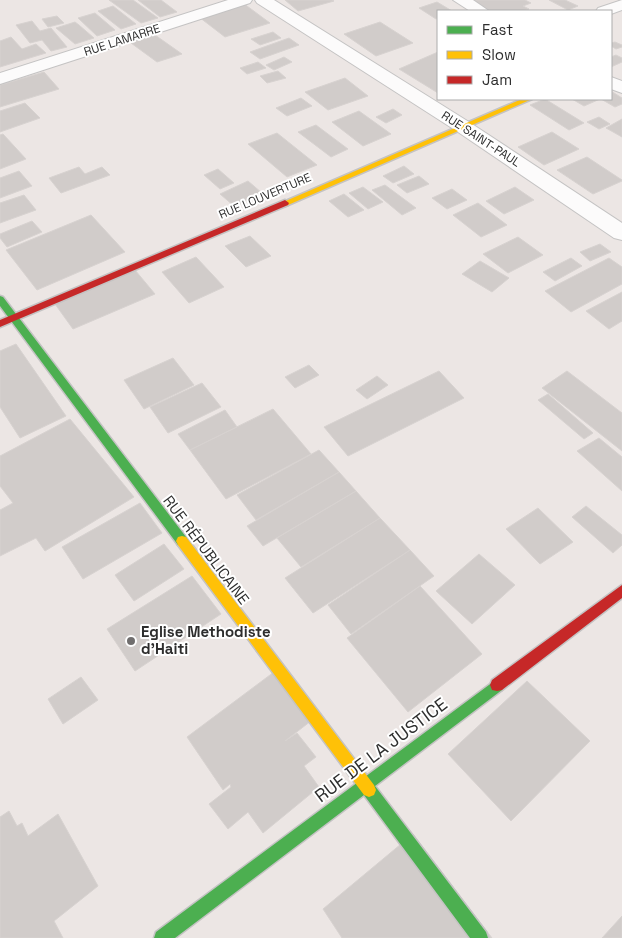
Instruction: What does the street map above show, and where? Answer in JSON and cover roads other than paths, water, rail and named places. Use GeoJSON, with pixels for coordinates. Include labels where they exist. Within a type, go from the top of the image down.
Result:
{"type":"FeatureCollection","features":[{"type":"Feature","properties":{"kind":"street","name":"RUE LAMARRE"},"geometry":{"type":"LineString","coordinates":[[0,79],[244,0]]}},
{"type":"Feature","properties":{"kind":"street","name":"RUE SAINT-PAUL"},"geometry":{"type":"LineString","coordinates":[[262,0],[462,126],[622,233]]}},
{"type":"Feature","properties":{"kind":"street"},"geometry":{"type":"LineString","coordinates":[[461,0],[479,10]]}},
{"type":"Feature","properties":{"kind":"street"},"geometry":{"type":"LineString","coordinates":[[607,10],[622,5]]}},
{"type":"Feature","properties":{"kind":"street","name":"RUE LOUVERTURE"},"geometry":{"type":"LineString","coordinates":[[0,324],[526,100]]}},
{"type":"Feature","properties":{"kind":"street","name":"RUE RÉPUBLICAINE"},"geometry":{"type":"LineString","coordinates":[[0,299],[480,938]]}},
{"type":"Feature","properties":{"kind":"street","name":"RUE DE LA JUSTICE"},"geometry":{"type":"LineString","coordinates":[[162,938],[622,591]]}},
{"type":"Feature","properties":{"kind":"place","name":"Eglise Methodiste d'Haiti"},"geometry":{"type":"Point","coordinates":[131,641]}}]}
